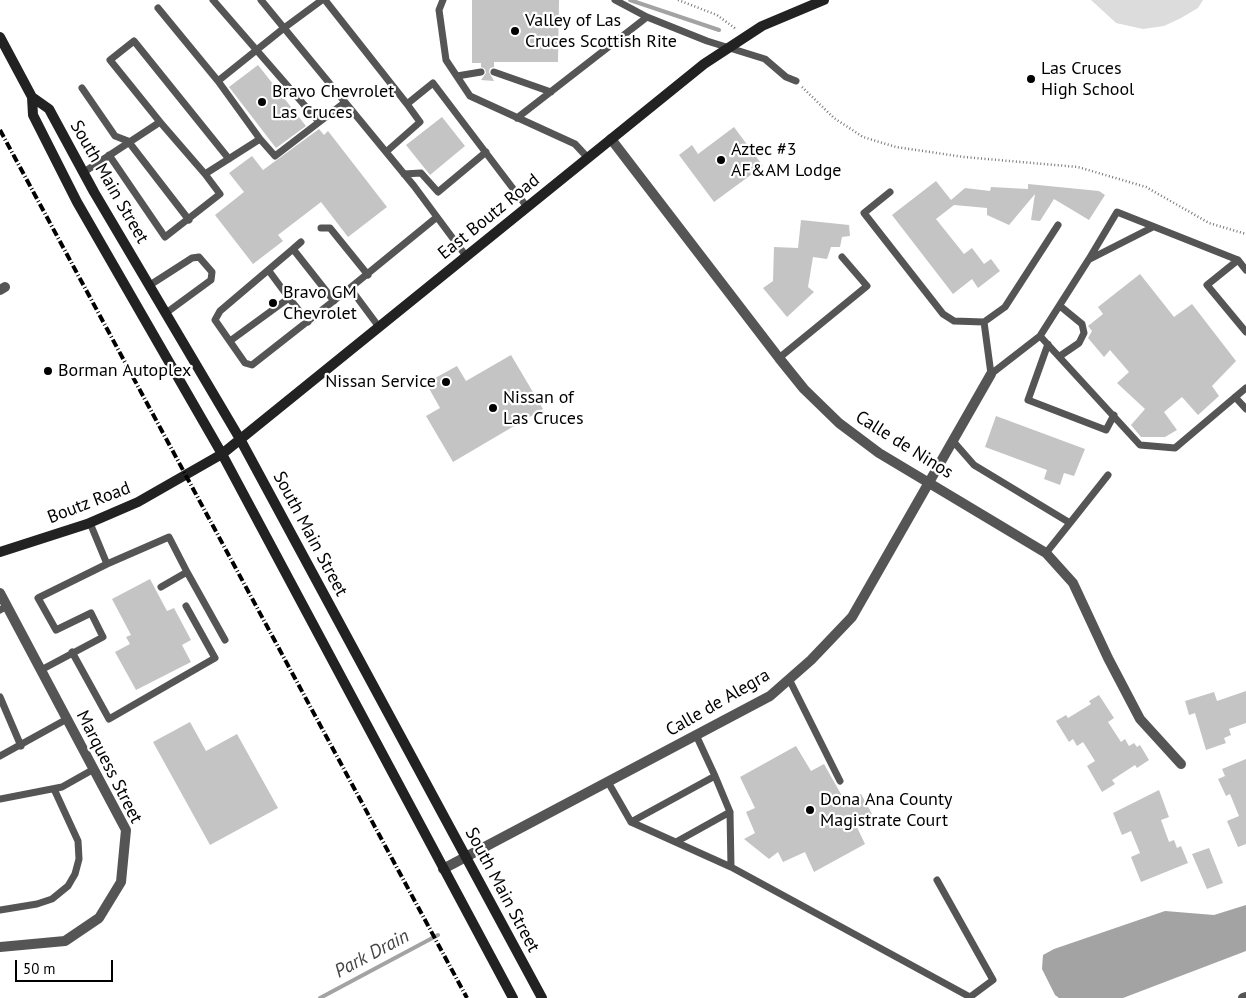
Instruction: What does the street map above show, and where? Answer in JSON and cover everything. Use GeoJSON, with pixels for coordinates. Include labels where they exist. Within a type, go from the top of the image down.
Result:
{"type":"FeatureCollection","features":[{"type":"Feature","properties":{"kind":"main road","name":"East Boutz Road"},"geometry":{"type":"LineString","coordinates":[[186,476],[222,454],[704,64],[762,26],[824,0]]}},
{"type":"Feature","properties":{"kind":"main road","name":"South Main Street"},"geometry":{"type":"LineString","coordinates":[[0,37],[32,97],[33,115],[77,202],[222,454],[513,998]]}},
{"type":"Feature","properties":{"kind":"main road","name":"South Main Street"},"geometry":{"type":"LineString","coordinates":[[32,97],[49,109],[240,439],[542,998]]}},
{"type":"Feature","properties":{"kind":"main road","name":"Boutz Road"},"geometry":{"type":"LineString","coordinates":[[0,552],[90,523],[152,495],[186,476]]}},
{"type":"Feature","properties":{"kind":"street","name":"Calle de Ninos"},"geometry":{"type":"LineString","coordinates":[[611,139],[779,358],[804,389],[839,423],[879,453],[930,481],[1046,552],[1073,583],[1140,719],[1180,764]]}},
{"type":"Feature","properties":{"kind":"street","name":"Calle de Alegra"},"geometry":{"type":"LineString","coordinates":[[443,869],[770,696],[789,679],[852,617],[991,374]]}},
{"type":"Feature","properties":{"kind":"street","name":"Marquess Street"},"geometry":{"type":"LineString","coordinates":[[0,593],[4,608],[41,670],[126,830],[121,882],[99,918],[65,941],[0,947]]}},
{"type":"Feature","properties":{"kind":"lane"},"geometry":{"type":"LineString","coordinates":[[213,0],[319,122]]}},
{"type":"Feature","properties":{"kind":"lane"},"geometry":{"type":"LineString","coordinates":[[261,0],[404,174],[466,256]]}},
{"type":"Feature","properties":{"kind":"lane"},"geometry":{"type":"LineString","coordinates":[[218,82],[284,28],[323,0],[420,122],[386,152]]}},
{"type":"Feature","properties":{"kind":"lane"},"geometry":{"type":"LineString","coordinates":[[443,0],[439,10],[446,60],[470,96],[574,144],[588,158]]}},
{"type":"Feature","properties":{"kind":"lane"},"geometry":{"type":"LineString","coordinates":[[615,0],[647,17],[729,48],[765,59],[786,77],[796,81]]}},
{"type":"Feature","properties":{"kind":"lane"},"geometry":{"type":"LineString","coordinates":[[158,8],[275,156],[344,103]]}},
{"type":"Feature","properties":{"kind":"lane"},"geometry":{"type":"LineString","coordinates":[[517,118],[647,17]]}},
{"type":"Feature","properties":{"kind":"lane"},"geometry":{"type":"LineString","coordinates":[[109,155],[165,237],[220,194],[110,60],[134,41],[229,159]]}},
{"type":"Feature","properties":{"kind":"lane"},"geometry":{"type":"LineString","coordinates":[[457,76],[481,72]]}},
{"type":"Feature","properties":{"kind":"lane"},"geometry":{"type":"LineString","coordinates":[[494,72],[551,92]]}},
{"type":"Feature","properties":{"kind":"lane"},"geometry":{"type":"LineString","coordinates":[[407,104],[433,83],[527,207]]}},
{"type":"Feature","properties":{"kind":"lane"},"geometry":{"type":"LineString","coordinates":[[82,88],[115,136],[128,141],[189,220]]}},
{"type":"Feature","properties":{"kind":"lane"},"geometry":{"type":"LineString","coordinates":[[84,172],[128,141],[160,122]]}},
{"type":"Feature","properties":{"kind":"lane"},"geometry":{"type":"LineString","coordinates":[[205,174],[260,139]]}},
{"type":"Feature","properties":{"kind":"lane"},"geometry":{"type":"LineString","coordinates":[[404,174],[421,174],[438,192],[486,152]]}},
{"type":"Feature","properties":{"kind":"lane"},"geometry":{"type":"LineString","coordinates":[[890,192],[864,213],[942,314],[954,321],[984,322],[1006,307],[1058,225]]}},
{"type":"Feature","properties":{"kind":"lane"},"geometry":{"type":"LineString","coordinates":[[991,374],[1040,336],[1117,212],[1238,260],[1246,270]]}},
{"type":"Feature","properties":{"kind":"lane"},"geometry":{"type":"LineString","coordinates":[[302,242],[220,311],[216,320],[245,363],[252,365],[368,275],[437,217]]}},
{"type":"Feature","properties":{"kind":"lane"},"geometry":{"type":"LineString","coordinates":[[1089,259],[1153,226]]}},
{"type":"Feature","properties":{"kind":"lane"},"geometry":{"type":"LineString","coordinates":[[321,228],[330,228],[368,275]]}},
{"type":"Feature","properties":{"kind":"lane"},"geometry":{"type":"LineString","coordinates":[[293,249],[334,301]]}},
{"type":"Feature","properties":{"kind":"lane"},"geometry":{"type":"LineString","coordinates":[[150,285],[192,258],[199,257],[212,272],[211,280],[166,313]]}},
{"type":"Feature","properties":{"kind":"lane"},"geometry":{"type":"LineString","coordinates":[[779,358],[867,286],[842,257]]}},
{"type":"Feature","properties":{"kind":"lane"},"geometry":{"type":"LineString","coordinates":[[1238,260],[1207,284],[1246,332]]}},
{"type":"Feature","properties":{"kind":"lane"},"geometry":{"type":"LineString","coordinates":[[269,271],[308,322]]}},
{"type":"Feature","properties":{"kind":"lane"},"geometry":{"type":"LineString","coordinates":[[350,288],[379,327]]}},
{"type":"Feature","properties":{"kind":"lane"},"geometry":{"type":"LineString","coordinates":[[230,342],[289,298]]}},
{"type":"Feature","properties":{"kind":"lane"},"geometry":{"type":"LineString","coordinates":[[1060,306],[1082,324],[1084,333],[1079,343],[1060,356]]}},
{"type":"Feature","properties":{"kind":"lane"},"geometry":{"type":"LineString","coordinates":[[984,322],[991,374]]}},
{"type":"Feature","properties":{"kind":"lane"},"geometry":{"type":"LineString","coordinates":[[1040,336],[1140,445],[1175,448],[1246,388]]}},
{"type":"Feature","properties":{"kind":"lane"},"geometry":{"type":"LineString","coordinates":[[1048,344],[1028,400],[1106,430],[1114,415]]}},
{"type":"Feature","properties":{"kind":"lane"},"geometry":{"type":"LineString","coordinates":[[1235,397],[1246,409]]}},
{"type":"Feature","properties":{"kind":"lane"},"geometry":{"type":"LineString","coordinates":[[953,441],[974,465],[1070,523]]}},
{"type":"Feature","properties":{"kind":"lane"},"geometry":{"type":"LineString","coordinates":[[1046,552],[1108,475]]}},
{"type":"Feature","properties":{"kind":"lane"},"geometry":{"type":"LineString","coordinates":[[90,523],[107,564]]}},
{"type":"Feature","properties":{"kind":"lane"},"geometry":{"type":"LineString","coordinates":[[41,670],[103,636],[91,613],[56,630],[38,598],[107,564],[170,537],[225,640]]}},
{"type":"Feature","properties":{"kind":"lane"},"geometry":{"type":"LineString","coordinates":[[161,587],[187,572]]}},
{"type":"Feature","properties":{"kind":"lane"},"geometry":{"type":"LineString","coordinates":[[72,652],[109,719],[215,658],[186,606]]}},
{"type":"Feature","properties":{"kind":"lane"},"geometry":{"type":"LineString","coordinates":[[789,679],[840,781]]}},
{"type":"Feature","properties":{"kind":"lane"},"geometry":{"type":"LineString","coordinates":[[0,697],[21,746]]}},
{"type":"Feature","properties":{"kind":"lane"},"geometry":{"type":"LineString","coordinates":[[0,756],[67,719]]}},
{"type":"Feature","properties":{"kind":"lane"},"geometry":{"type":"LineString","coordinates":[[696,735],[730,812],[731,867]]}},
{"type":"Feature","properties":{"kind":"lane"},"geometry":{"type":"LineString","coordinates":[[0,800],[62,787],[94,769]]}},
{"type":"Feature","properties":{"kind":"lane"},"geometry":{"type":"LineString","coordinates":[[631,822],[715,776]]}},
{"type":"Feature","properties":{"kind":"lane"},"geometry":{"type":"LineString","coordinates":[[608,782],[631,822],[731,867],[970,997],[993,980],[956,910],[937,880]]}},
{"type":"Feature","properties":{"kind":"lane"},"geometry":{"type":"LineString","coordinates":[[0,910],[37,904],[52,899],[68,886],[76,874],[79,859],[78,841],[54,789]]}},
{"type":"Feature","properties":{"kind":"lane"},"geometry":{"type":"LineString","coordinates":[[676,842],[730,812]]}},
{"type":"Feature","properties":{"kind":"path"},"geometry":{"type":"LineString","coordinates":[[678,0],[717,15],[746,36]]}},
{"type":"Feature","properties":{"kind":"path"},"geometry":{"type":"LineString","coordinates":[[796,81],[834,118],[863,137],[896,147],[964,157],[1078,167],[1146,187],[1209,223],[1246,234]]}},
{"type":"Feature","properties":{"kind":"shaded area"},"geometry":{"type":"Polygon","coordinates":[[[1091,0],[1203,0],[1198,8],[1181,18],[1164,26],[1143,29],[1116,23],[1091,0]]]}},
{"type":"Feature","properties":{"kind":"shaded area"},"geometry":{"type":"Polygon","coordinates":[[[1246,905],[1246,951],[1123,998],[1059,998],[1055,995],[1042,969],[1043,955],[1054,949],[1165,911],[1214,915],[1246,905]]]}},
{"type":"Feature","properties":{"kind":"building","name":"Valley of Las Cruces Scottish Rite"},"geometry":{"type":"Polygon","coordinates":[[[472,0],[559,0],[558,62],[494,62],[494,67],[490,68],[489,72],[494,81],[481,80],[486,73],[485,69],[481,67],[481,63],[472,63],[472,0]]]}},
{"type":"Feature","properties":{"kind":"building"},"geometry":{"type":"Polygon","coordinates":[[[258,65],[306,126],[276,148],[229,87],[258,65]]]}},
{"type":"Feature","properties":{"kind":"building"},"geometry":{"type":"Polygon","coordinates":[[[442,117],[465,146],[430,175],[406,145],[442,117]]]}},
{"type":"Feature","properties":{"kind":"building","name":"Aztec #3 AF&AM Lodge"},"geometry":{"type":"Polygon","coordinates":[[[734,127],[763,166],[714,202],[679,155],[692,145],[698,154],[734,127]]]}},
{"type":"Feature","properties":{"kind":"building"},"geometry":{"type":"Polygon","coordinates":[[[319,129],[324,135],[328,131],[387,207],[348,237],[321,202],[278,235],[283,241],[253,264],[215,215],[244,192],[229,173],[252,156],[263,170],[319,129]]]}},
{"type":"Feature","properties":{"kind":"building"},"geometry":{"type":"Polygon","coordinates":[[[936,181],[951,200],[965,188],[990,191],[991,187],[1028,189],[1028,184],[1099,191],[1105,195],[1089,220],[1054,199],[1040,221],[1031,220],[1035,194],[1009,225],[987,215],[987,208],[954,205],[936,219],[964,254],[972,248],[984,264],[991,259],[1000,271],[978,288],[972,279],[953,294],[892,215],[936,181]]]}},
{"type":"Feature","properties":{"kind":"building"},"geometry":{"type":"Polygon","coordinates":[[[801,220],[849,225],[850,236],[842,237],[840,247],[831,247],[827,259],[813,257],[808,287],[814,292],[787,317],[763,288],[773,281],[774,247],[798,248],[801,220]]]}},
{"type":"Feature","properties":{"kind":"building"},"geometry":{"type":"Polygon","coordinates":[[[1140,274],[1174,317],[1192,304],[1236,361],[1212,386],[1219,396],[1198,415],[1182,397],[1164,412],[1177,430],[1165,437],[1141,437],[1131,425],[1145,409],[1117,383],[1129,372],[1110,350],[1104,357],[1088,338],[1092,331],[1088,326],[1103,314],[1098,307],[1140,274]]]}},
{"type":"Feature","properties":{"kind":"building","name":"Nissan of Las Cruces"},"geometry":{"type":"Polygon","coordinates":[[[511,355],[543,409],[453,462],[426,416],[440,408],[426,383],[457,366],[466,381],[511,355]]]}},
{"type":"Feature","properties":{"kind":"building"},"geometry":{"type":"Polygon","coordinates":[[[996,416],[1085,449],[1074,476],[1064,473],[1060,485],[1044,479],[1047,470],[985,447],[996,416]]]}},
{"type":"Feature","properties":{"kind":"building"},"geometry":{"type":"Polygon","coordinates":[[[150,579],[167,611],[174,608],[191,640],[182,645],[191,662],[136,690],[115,652],[130,644],[126,637],[131,635],[112,599],[150,579]]]}},
{"type":"Feature","properties":{"kind":"building"},"geometry":{"type":"Polygon","coordinates":[[[1246,691],[1246,723],[1229,729],[1231,735],[1224,738],[1226,743],[1206,750],[1195,713],[1189,715],[1185,701],[1214,692],[1217,701],[1246,691]]]}},
{"type":"Feature","properties":{"kind":"building"},"geometry":{"type":"Polygon","coordinates":[[[1099,695],[1114,718],[1108,722],[1121,742],[1125,739],[1129,746],[1134,743],[1137,747],[1140,745],[1149,760],[1137,768],[1135,765],[1112,780],[1115,784],[1102,792],[1087,766],[1095,761],[1083,742],[1077,746],[1073,739],[1069,742],[1056,721],[1066,715],[1068,718],[1091,704],[1089,701],[1099,695]]]}},
{"type":"Feature","properties":{"kind":"building"},"geometry":{"type":"Polygon","coordinates":[[[190,722],[206,751],[237,734],[278,808],[210,845],[153,742],[190,722]]]}},
{"type":"Feature","properties":{"kind":"building","name":"Dona Ana County Magistrate Court"},"geometry":{"type":"Polygon","coordinates":[[[796,746],[811,771],[824,764],[846,803],[861,794],[872,814],[855,823],[865,844],[814,872],[805,852],[783,862],[778,852],[769,859],[744,839],[755,833],[746,812],[755,808],[740,777],[796,746]]]}},
{"type":"Feature","properties":{"kind":"building"},"geometry":{"type":"Polygon","coordinates":[[[1246,759],[1246,844],[1238,847],[1227,821],[1239,816],[1230,794],[1226,796],[1218,779],[1225,776],[1222,769],[1246,759]]]}},
{"type":"Feature","properties":{"kind":"building"},"geometry":{"type":"Polygon","coordinates":[[[1159,790],[1169,817],[1161,820],[1169,842],[1174,840],[1177,848],[1181,846],[1188,863],[1141,882],[1131,857],[1140,853],[1131,831],[1122,835],[1113,813],[1159,790]]]}},
{"type":"Feature","properties":{"kind":"building"},"geometry":{"type":"Polygon","coordinates":[[[1209,848],[1223,883],[1207,889],[1192,854],[1209,848]]]}},
{"type":"Feature","properties":{"kind":"waterway"},"geometry":{"type":"LineString","coordinates":[[630,0],[719,30]]}},
{"type":"Feature","properties":{"kind":"waterway","name":"Park Drain"},"geometry":{"type":"LineString","coordinates":[[320,998],[438,935]]}},
{"type":"Feature","properties":{"kind":"railway"},"geometry":{"type":"LineString","coordinates":[[0,130],[467,998]]}},
{"type":"Feature","properties":{"kind":"place","name":"Valley of Las Cruces Scottish Rite"},"geometry":{"type":"Point","coordinates":[515,31]}},
{"type":"Feature","properties":{"kind":"place","name":"Las Cruces High School"},"geometry":{"type":"Point","coordinates":[1031,79]}},
{"type":"Feature","properties":{"kind":"place","name":"Bravo Chevrolet Las Cruces"},"geometry":{"type":"Point","coordinates":[262,102]}},
{"type":"Feature","properties":{"kind":"place","name":"Aztec #3 AF&AM Lodge"},"geometry":{"type":"Point","coordinates":[721,160]}},
{"type":"Feature","properties":{"kind":"place","name":"Bravo GM Chevrolet"},"geometry":{"type":"Point","coordinates":[273,303]}},
{"type":"Feature","properties":{"kind":"place","name":"Borman Autoplex"},"geometry":{"type":"Point","coordinates":[48,371]}},
{"type":"Feature","properties":{"kind":"place","name":"Nissan Service"},"geometry":{"type":"Point","coordinates":[446,382]}},
{"type":"Feature","properties":{"kind":"place","name":"Nissan of Las Cruces"},"geometry":{"type":"Point","coordinates":[493,408]}},
{"type":"Feature","properties":{"kind":"place","name":"Dona Ana County Magistrate Court"},"geometry":{"type":"Point","coordinates":[810,810]}}]}
